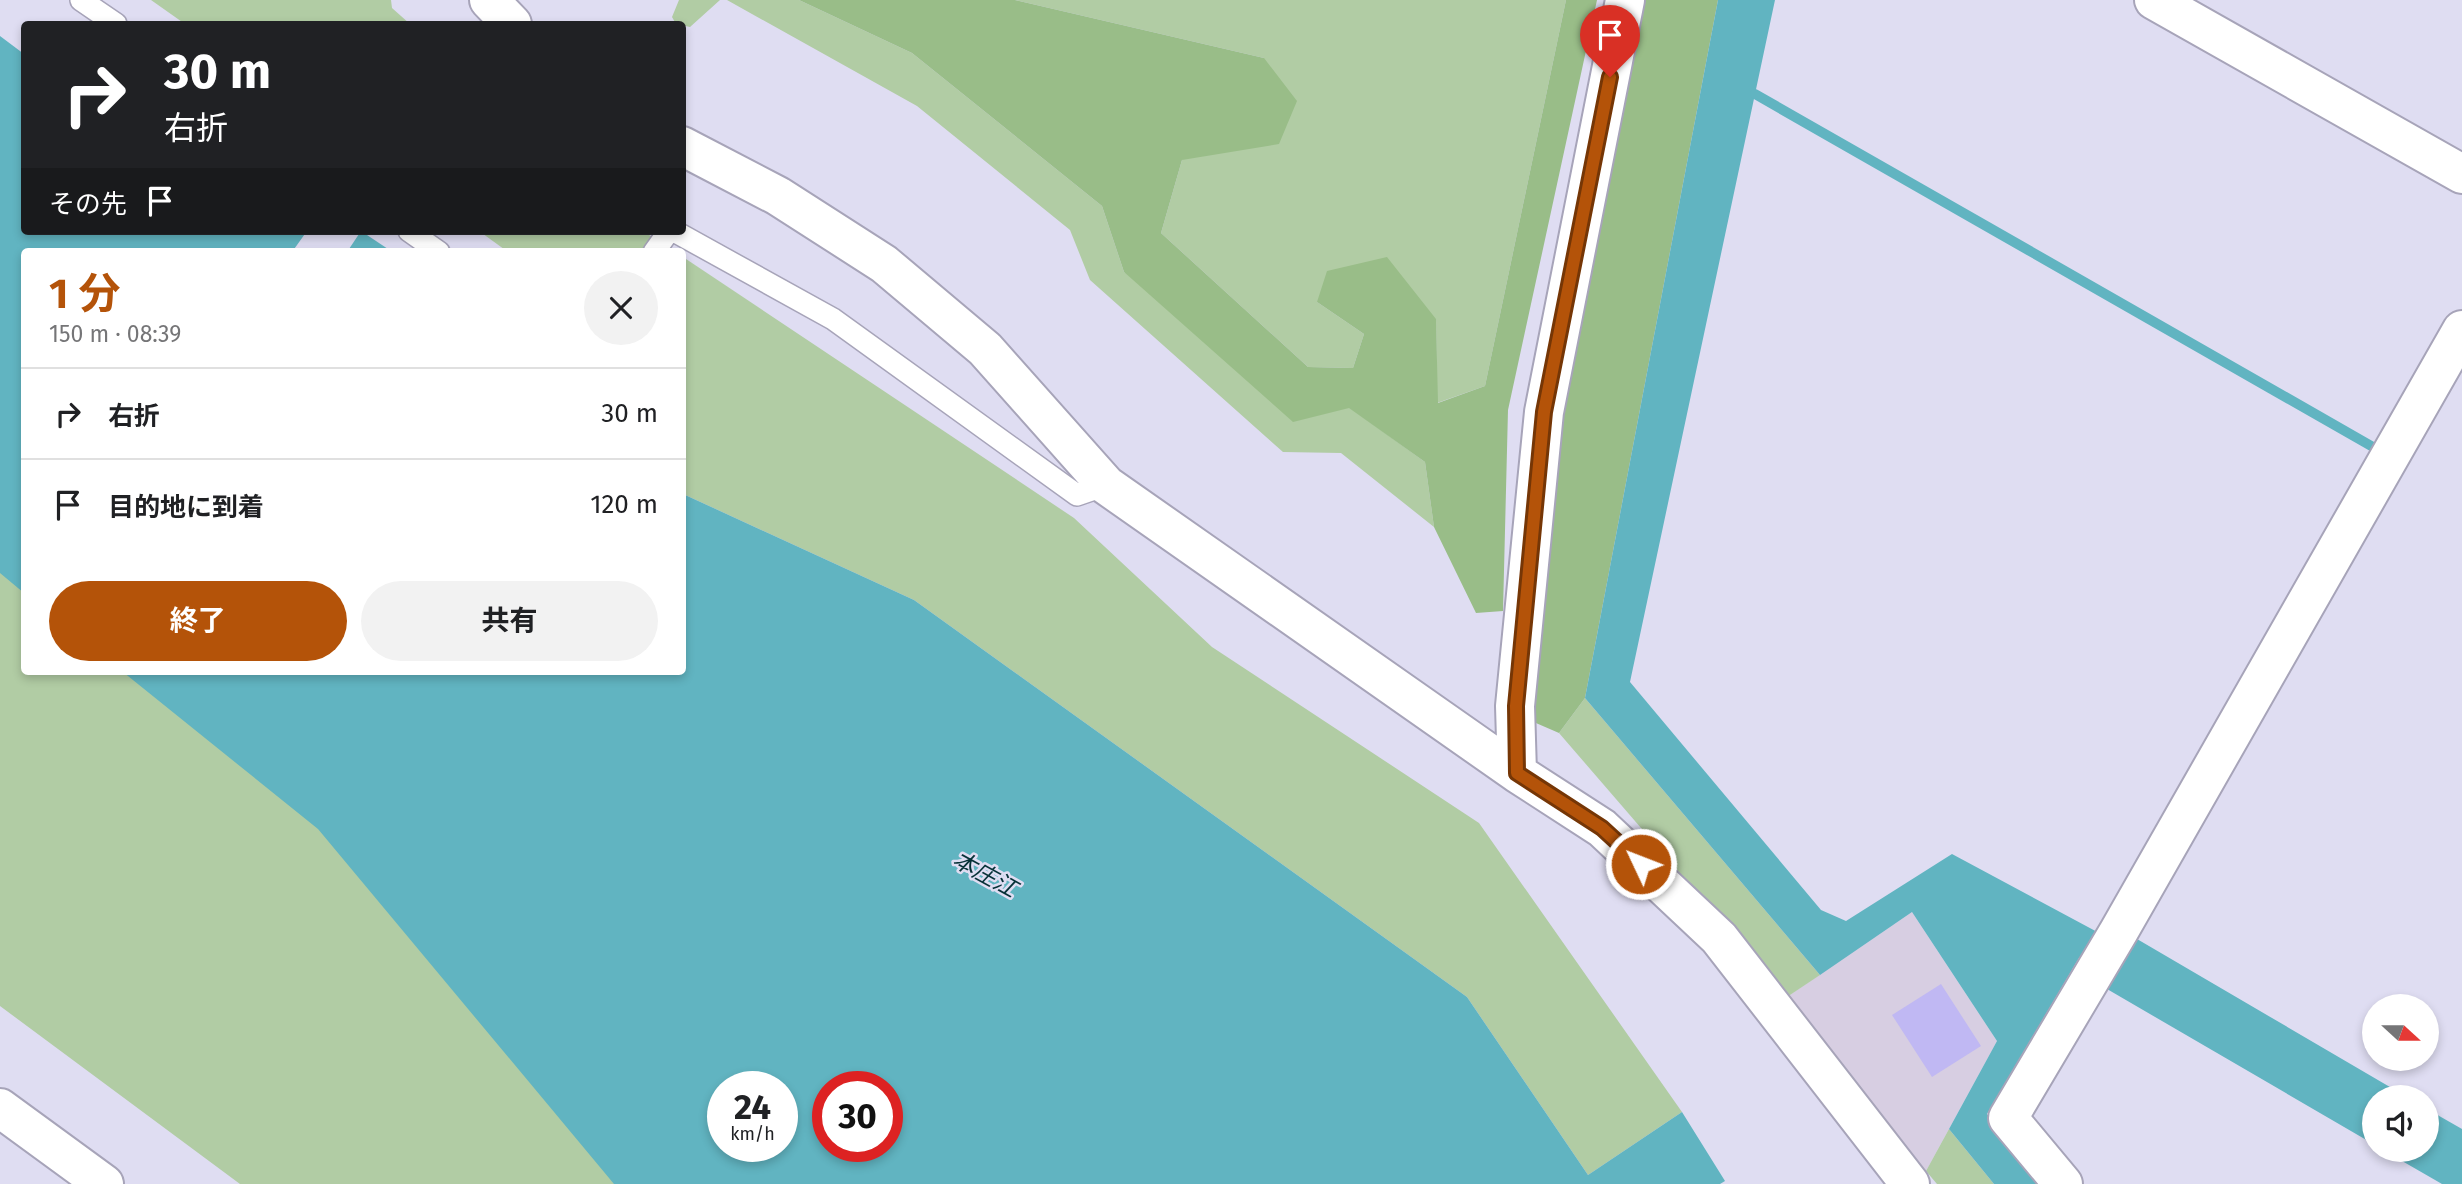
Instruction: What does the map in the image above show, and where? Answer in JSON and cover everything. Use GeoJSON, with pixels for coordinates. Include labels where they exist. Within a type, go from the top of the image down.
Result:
{"type":"FeatureCollection","features":[{"type":"Feature","properties":{"kind":"street"},"geometry":{"type":"LineString","coordinates":[[489,0],[509,21]]}},
{"type":"Feature","properties":{"kind":"street"},"geometry":{"type":"LineString","coordinates":[[1517,773],[1516,706],[1544,412],[1625,0]]}},
{"type":"Feature","properties":{"kind":"street"},"geometry":{"type":"LineString","coordinates":[[2154,0],[2462,174]]}},
{"type":"Feature","properties":{"kind":"street"},"geometry":{"type":"LineString","coordinates":[[686,148],[778,196],[884,264],[985,349],[1107,485],[1517,773],[1602,828],[1719,938],[1910,1184]]}},
{"type":"Feature","properties":{"kind":"street"},"geometry":{"type":"LineString","coordinates":[[2063,1184],[2008,1118],[2119,931],[2462,330]]}},
{"type":"Feature","properties":{"kind":"street"},"geometry":{"type":"LineString","coordinates":[[0,1108],[104,1184]]}},
{"type":"Feature","properties":{"kind":"lane"},"geometry":{"type":"LineString","coordinates":[[81,0],[112,21]]}},
{"type":"Feature","properties":{"kind":"lane"},"geometry":{"type":"LineString","coordinates":[[415,235],[433,248]]}},
{"type":"Feature","properties":{"kind":"lane"},"geometry":{"type":"LineString","coordinates":[[681,235],[833,319],[1077,495],[1107,485]]}},
{"type":"Feature","properties":{"kind":"shaded area"},"geometry":{"type":"Polygon","coordinates":[[[1912,912],[1997,1041],[1926,1171],[1787,997],[1912,912]]]}},
{"type":"Feature","properties":{"kind":"green space"},"geometry":{"type":"Polygon","coordinates":[[[151,0],[391,0],[392,8],[407,21],[181,21],[151,0]]]}},
{"type":"Feature","properties":{"kind":"green space"},"geometry":{"type":"Polygon","coordinates":[[[679,0],[720,0],[690,27],[686,26],[686,21],[674,21],[672,17],[679,0]]]}},
{"type":"Feature","properties":{"kind":"green space"},"geometry":{"type":"Polygon","coordinates":[[[727,0],[799,0],[912,53],[1102,206],[1124,272],[1349,407],[1425,462],[1434,527],[1341,453],[1283,452],[1090,280],[1070,230],[917,106],[727,0]]]}},
{"type":"Feature","properties":{"kind":"green space"},"geometry":{"type":"Polygon","coordinates":[[[799,0],[1015,0],[1264,58],[1297,101],[1279,144],[1182,160],[1161,233],[1308,367],[1353,368],[1364,334],[1317,302],[1327,271],[1387,257],[1436,319],[1438,403],[1485,386],[1566,0],[1597,0],[1508,410],[1503,611],[1476,613],[1434,527],[1425,462],[1349,408],[1293,422],[1124,272],[1102,206],[912,53],[799,0]]]}},
{"type":"Feature","properties":{"kind":"green space"},"geometry":{"type":"Polygon","coordinates":[[[1015,0],[1566,0],[1485,386],[1437,403],[1436,319],[1317,302],[1364,334],[1353,368],[1308,367],[1161,233],[1182,160],[1264,58],[1015,0]]]}},
{"type":"Feature","properties":{"kind":"green space"},"geometry":{"type":"Polygon","coordinates":[[[1642,0],[1718,0],[1585,698],[1559,733],[1529,720],[1558,405],[1642,0]]]}},
{"type":"Feature","properties":{"kind":"green space"},"geometry":{"type":"Polygon","coordinates":[[[485,235],[649,235],[669,248],[502,248],[485,235]]]}},
{"type":"Feature","properties":{"kind":"green space"},"geometry":{"type":"Polygon","coordinates":[[[686,259],[1074,518],[1212,647],[1479,823],[1682,1112],[1588,1175],[1467,997],[914,600],[686,495],[686,259]]]}},
{"type":"Feature","properties":{"kind":"green space"},"geometry":{"type":"Polygon","coordinates":[[[0,478],[21,493],[21,675],[279,675],[699,1184],[240,1184],[0,1006],[0,478]]]}},
{"type":"Feature","properties":{"kind":"green space"},"geometry":{"type":"Polygon","coordinates":[[[1585,698],[1820,975],[1787,997],[1559,733],[1585,698]]]}},
{"type":"Feature","properties":{"kind":"green space"},"geometry":{"type":"Polygon","coordinates":[[[1949,1129],[1994,1184],[1937,1184],[1926,1171],[1949,1129]]]}},
{"type":"Feature","properties":{"kind":"water"},"geometry":{"type":"Polygon","coordinates":[[[1718,0],[1775,0],[1630,682],[1821,910],[1846,921],[1952,854],[2129,949],[2137,939],[2386,1085],[2362,1085],[2362,1137],[2107,989],[2113,978],[2079,958],[1987,1114],[2042,1184],[1994,1184],[1949,1129],[1997,1041],[1912,912],[1820,975],[1585,698],[1718,0]]]}},
{"type":"Feature","properties":{"kind":"water"},"geometry":{"type":"Polygon","coordinates":[[[0,36],[21,52],[21,235],[304,235],[295,248],[21,248],[21,590],[0,573],[0,36]]]}},
{"type":"Feature","properties":{"kind":"water"},"geometry":{"type":"Polygon","coordinates":[[[358,235],[367,235],[386,248],[350,248],[358,235]]]}},
{"type":"Feature","properties":{"kind":"water","name":"本庄江"},"geometry":{"type":"Polygon","coordinates":[[[686,495],[914,600],[1467,997],[1588,1175],[1682,1112],[1725,1181],[1720,1184],[614,1184],[318,829],[127,675],[686,675],[686,495]]]}},
{"type":"Feature","properties":{"kind":"water"},"geometry":{"type":"Polygon","coordinates":[[[2439,1116],[2462,1129],[2462,1184],[2442,1184],[2404,1162],[2439,1162],[2439,1116]]]}},
{"type":"Feature","properties":{"kind":"building"},"geometry":{"type":"Polygon","coordinates":[[[1941,984],[1981,1046],[1932,1077],[1892,1015],[1941,984]]]}},
{"type":"Feature","properties":{"kind":"waterway"},"geometry":{"type":"LineString","coordinates":[[1755,94],[2373,447]]}},
{"type":"Feature","properties":{"kind":"route"},"geometry":{"type":"LineString","coordinates":[[1610,77],[1544,412],[1516,706],[1517,773],[1602,828],[1641,864]]}}]}
